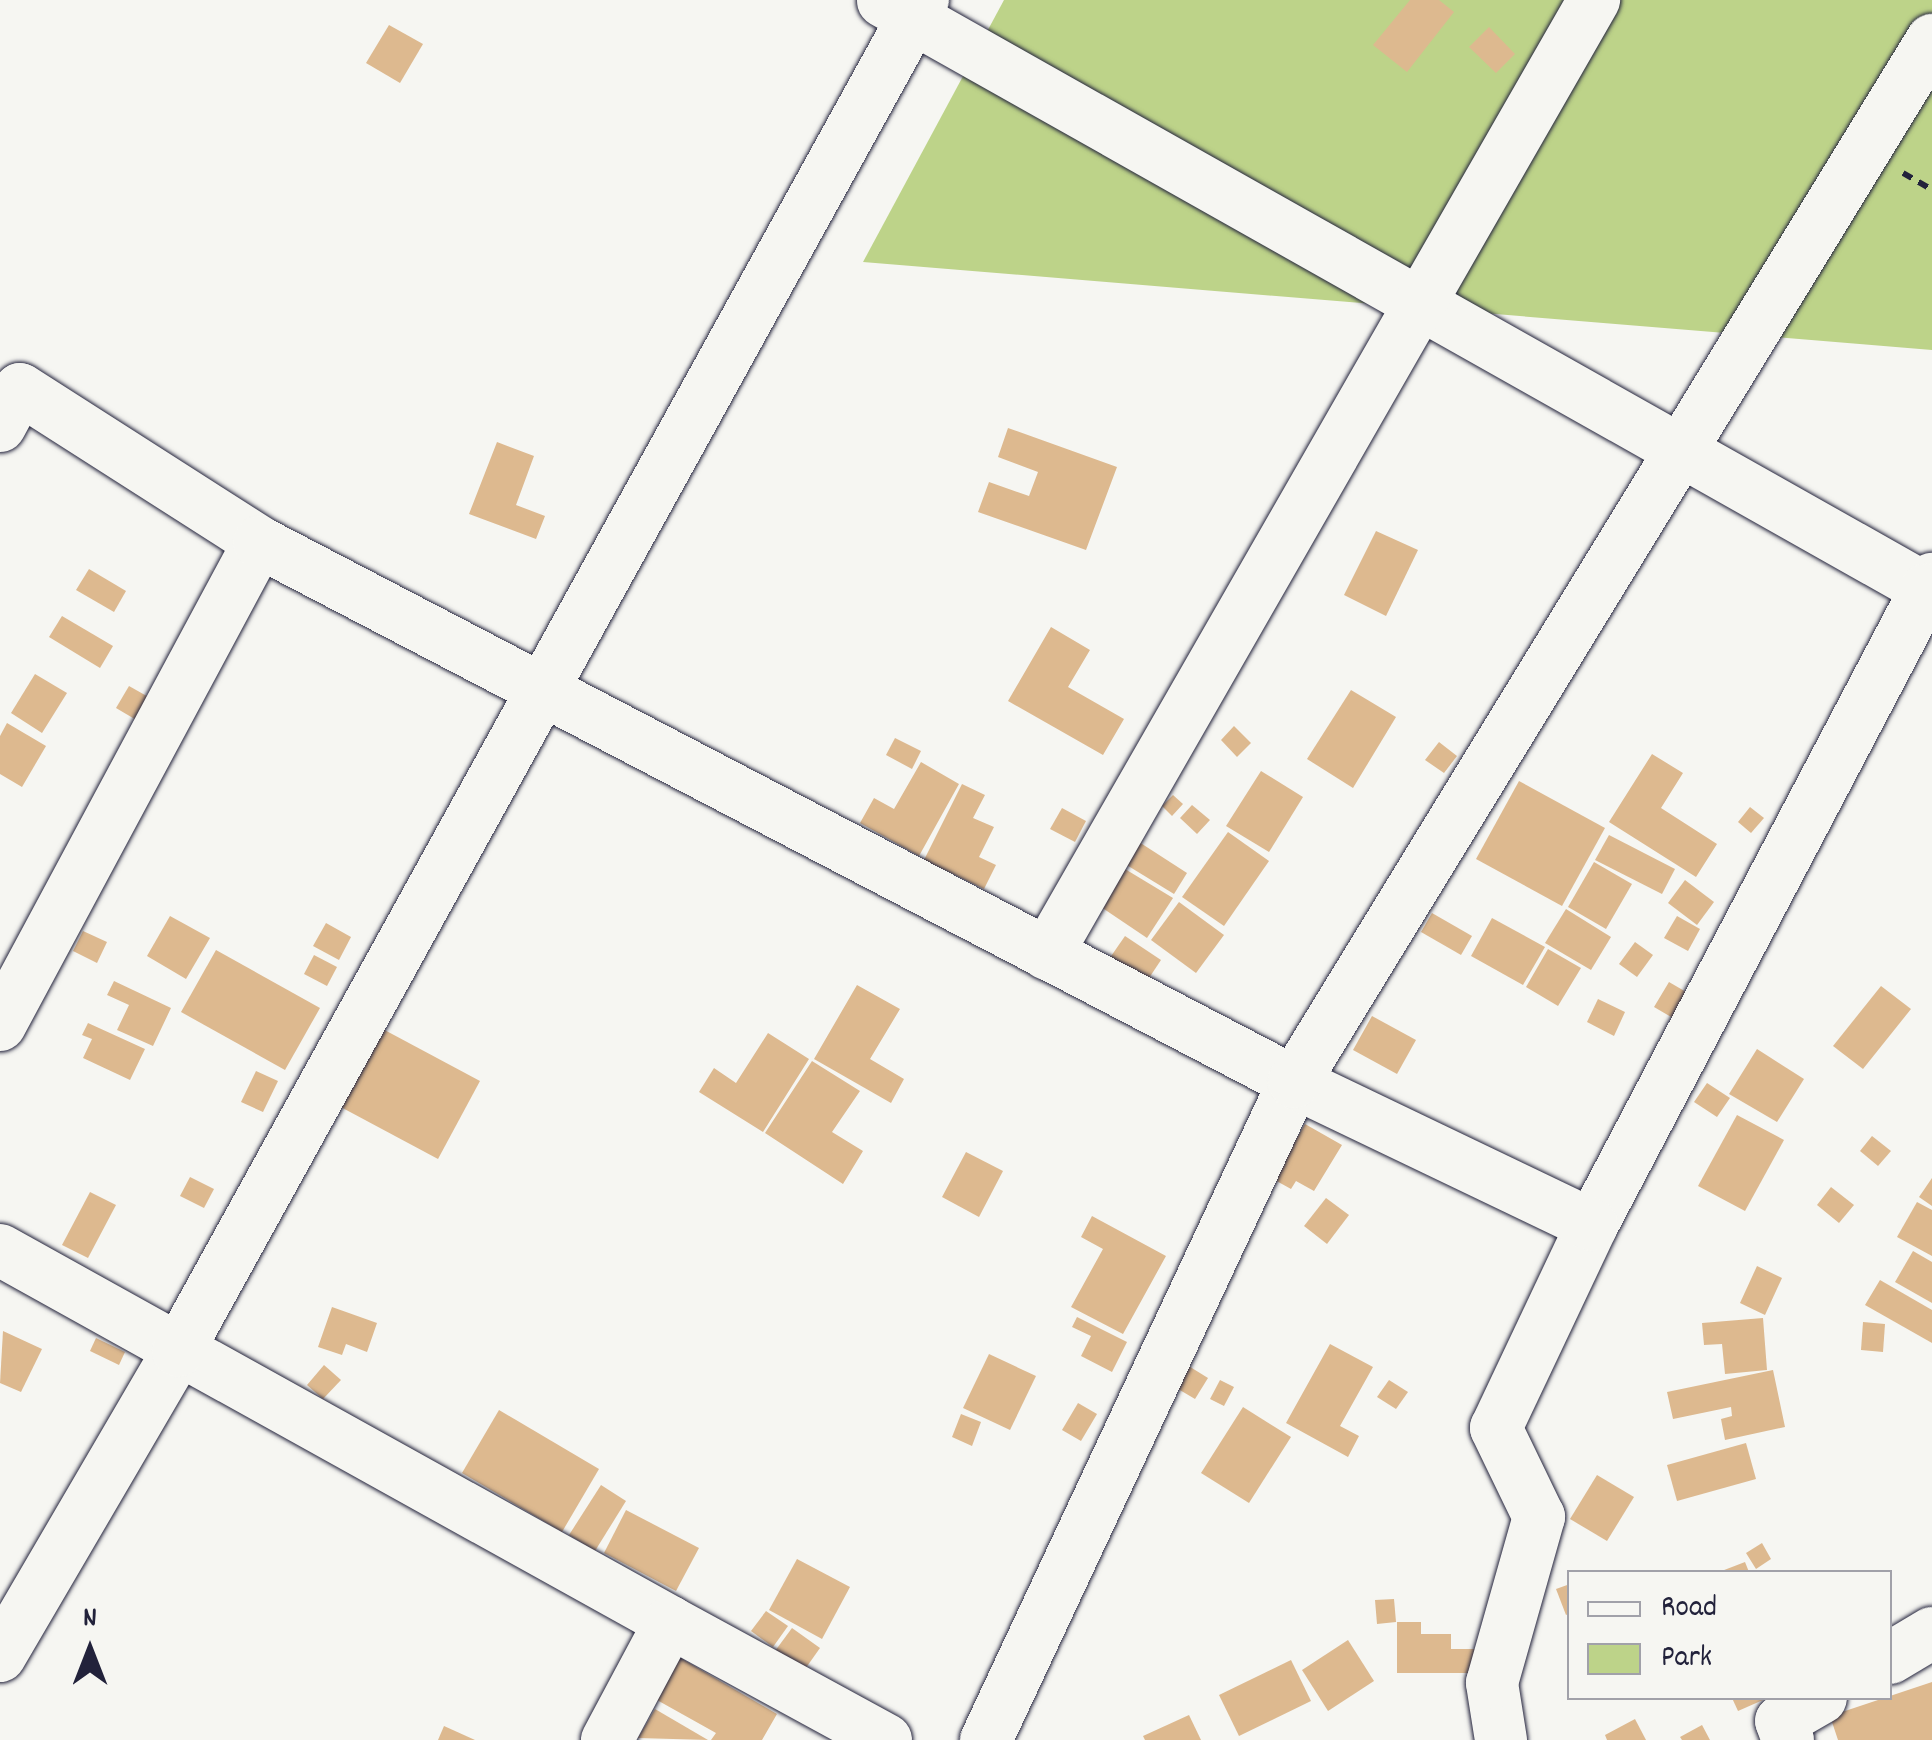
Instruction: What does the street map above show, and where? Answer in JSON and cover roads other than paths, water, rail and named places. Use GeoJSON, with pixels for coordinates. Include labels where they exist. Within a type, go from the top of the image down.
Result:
{"type":"FeatureCollection","features":[{"type":"Feature","properties":{"kind":"street"},"geometry":{"type":"LineString","coordinates":[[1048,954],[1594,0]]}},
{"type":"Feature","properties":{"kind":"street"},"geometry":{"type":"LineString","coordinates":[[0,1656],[178,1350],[540,692],[906,6],[1420,303],[1929,584],[1592,1225],[1496,1428],[1539,1517],[1492,1683],[1501,1740]]}},
{"type":"Feature","properties":{"kind":"street"},"geometry":{"type":"LineString","coordinates":[[986,1740],[1294,1082],[1932,40]]}},
{"type":"Feature","properties":{"kind":"street"},"geometry":{"type":"LineString","coordinates":[[0,426],[20,390],[259,542],[540,692],[1294,1082],[1592,1225]]}},
{"type":"Feature","properties":{"kind":"street"},"geometry":{"type":"LineString","coordinates":[[0,1025],[259,542]]}},
{"type":"Feature","properties":{"kind":"street"},"geometry":{"type":"LineString","coordinates":[[0,1250],[886,1740]]}},
{"type":"Feature","properties":{"kind":"street"},"geometry":{"type":"LineString","coordinates":[[606,1740],[670,1622]]}},
{"type":"Feature","properties":{"kind":"street"},"geometry":{"type":"LineString","coordinates":[[1892,1657],[1932,1633]]}}]}
